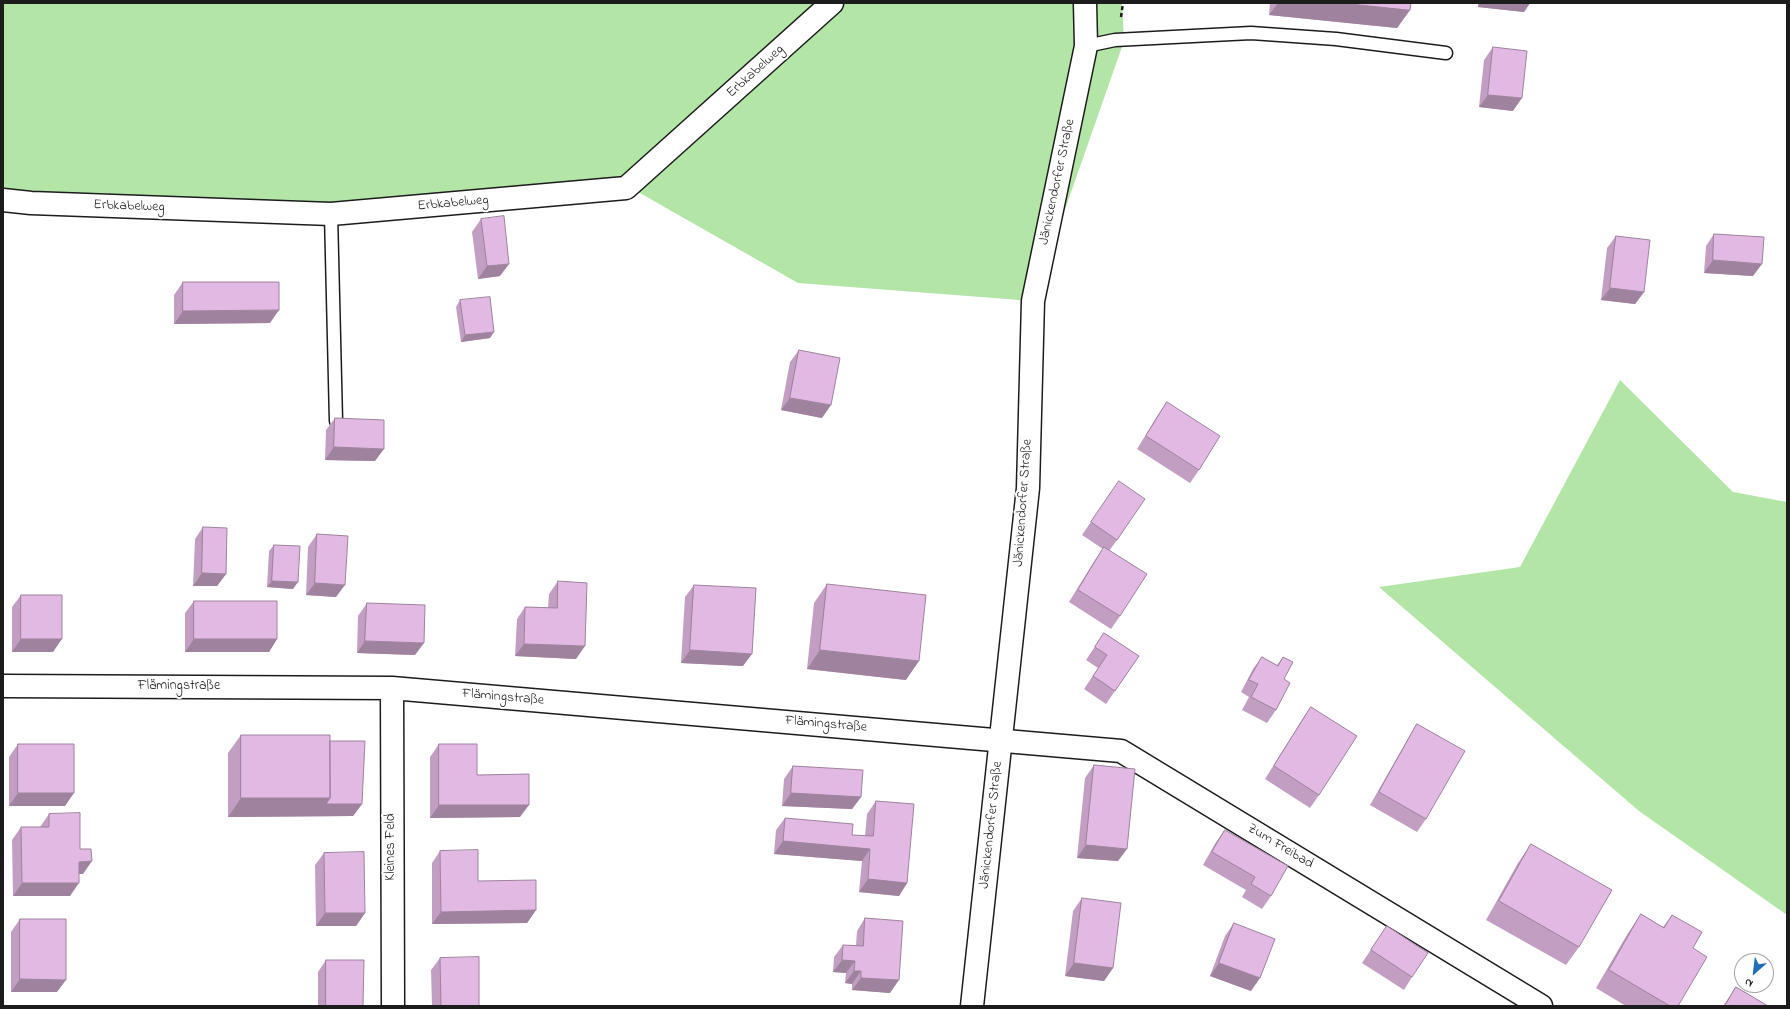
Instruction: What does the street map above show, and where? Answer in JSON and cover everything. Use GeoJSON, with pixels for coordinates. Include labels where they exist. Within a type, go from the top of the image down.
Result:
{"type":"FeatureCollection","features":[{"type":"Feature","properties":{"kind":"street","name":"Erbkabelweg"},"geometry":{"type":"LineString","coordinates":[[3,200],[31,203],[331,214],[626,188],[832,3]]}},
{"type":"Feature","properties":{"kind":"street","name":"Jänickendorfer Straße"},"geometry":{"type":"LineString","coordinates":[[972,1006],[1028,488],[1033,301],[1086,46],[1084,3]]}},
{"type":"Feature","properties":{"kind":"street","name":"Flämingstraße"},"geometry":{"type":"LineString","coordinates":[[3,686],[392,688],[1001,740]]}},
{"type":"Feature","properties":{"kind":"street","name":"Kleines Feld"},"geometry":{"type":"LineString","coordinates":[[392,688],[393,1006]]}},
{"type":"Feature","properties":{"kind":"street","name":"Zum Freibad"},"geometry":{"type":"LineString","coordinates":[[1001,740],[1121,751],[1539,1005]]}},
{"type":"Feature","properties":{"kind":"lane"},"geometry":{"type":"LineString","coordinates":[[1086,46],[1115,40],[1251,33],[1336,39],[1446,53]]}},
{"type":"Feature","properties":{"kind":"lane"},"geometry":{"type":"LineString","coordinates":[[331,214],[336,421]]}},
{"type":"Feature","properties":{"kind":"path"},"geometry":{"type":"LineString","coordinates":[[1115,40],[1123,3]]}},
{"type":"Feature","properties":{"kind":"green space"},"geometry":{"type":"Polygon","coordinates":[[[3,3],[1122,3],[1124,41],[1033,301],[798,283],[617,180],[317,207],[3,208],[3,3]]]}},
{"type":"Feature","properties":{"kind":"green space"},"geometry":{"type":"Polygon","coordinates":[[[1620,380],[1733,492],[1787,502],[1787,915],[1639,811],[1379,587],[1520,567],[1620,380]]]}},
{"type":"Feature","properties":{"kind":"building"},"geometry":{"type":"Polygon","coordinates":[[[1341,3],[1411,3],[1410,10],[1341,3]]]}},
{"type":"Feature","properties":{"kind":"building"},"geometry":{"type":"Polygon","coordinates":[[[1493,47],[1527,51],[1522,98],[1488,95],[1493,47]]]}},
{"type":"Feature","properties":{"kind":"building"},"geometry":{"type":"Polygon","coordinates":[[[504,216],[509,264],[487,266],[481,219],[504,216]]]}},
{"type":"Feature","properties":{"kind":"building"},"geometry":{"type":"Polygon","coordinates":[[[1714,234],[1764,237],[1762,264],[1713,260],[1714,234]]]}},
{"type":"Feature","properties":{"kind":"building"},"geometry":{"type":"Polygon","coordinates":[[[1616,236],[1650,240],[1644,292],[1610,288],[1616,236]]]}},
{"type":"Feature","properties":{"kind":"building"},"geometry":{"type":"Polygon","coordinates":[[[183,282],[279,282],[279,310],[183,311],[183,282]]]}},
{"type":"Feature","properties":{"kind":"building"},"geometry":{"type":"Polygon","coordinates":[[[490,297],[494,332],[465,335],[460,300],[490,297]]]}},
{"type":"Feature","properties":{"kind":"building"},"geometry":{"type":"Polygon","coordinates":[[[799,350],[840,358],[831,405],[790,398],[799,350]]]}},
{"type":"Feature","properties":{"kind":"building"},"geometry":{"type":"Polygon","coordinates":[[[1167,402],[1220,436],[1199,470],[1146,436],[1167,402]]]}},
{"type":"Feature","properties":{"kind":"building"},"geometry":{"type":"Polygon","coordinates":[[[335,418],[384,420],[384,449],[334,447],[335,418]]]}},
{"type":"Feature","properties":{"kind":"building"},"geometry":{"type":"Polygon","coordinates":[[[1119,481],[1145,499],[1117,540],[1091,522],[1119,481]]]}},
{"type":"Feature","properties":{"kind":"building"},"geometry":{"type":"Polygon","coordinates":[[[203,527],[227,528],[226,574],[202,573],[203,527]]]}},
{"type":"Feature","properties":{"kind":"building"},"geometry":{"type":"Polygon","coordinates":[[[317,534],[348,536],[345,585],[315,583],[317,534]]]}},
{"type":"Feature","properties":{"kind":"building"},"geometry":{"type":"Polygon","coordinates":[[[274,545],[300,546],[298,582],[272,581],[274,545]]]}},
{"type":"Feature","properties":{"kind":"building"},"geometry":{"type":"Polygon","coordinates":[[[1104,547],[1147,574],[1120,616],[1078,590],[1104,547]]]}},
{"type":"Feature","properties":{"kind":"building"},"geometry":{"type":"Polygon","coordinates":[[[558,581],[587,583],[585,646],[524,644],[525,607],[557,608],[558,581]]]}},
{"type":"Feature","properties":{"kind":"building"},"geometry":{"type":"Polygon","coordinates":[[[827,584],[926,595],[919,661],[820,650],[827,584]]]}},
{"type":"Feature","properties":{"kind":"building"},"geometry":{"type":"Polygon","coordinates":[[[694,585],[756,588],[752,654],[690,650],[694,585]]]}},
{"type":"Feature","properties":{"kind":"building"},"geometry":{"type":"Polygon","coordinates":[[[21,595],[62,595],[62,639],[21,639],[21,595]]]}},
{"type":"Feature","properties":{"kind":"building"},"geometry":{"type":"Polygon","coordinates":[[[194,601],[277,601],[277,639],[194,639],[194,601]]]}},
{"type":"Feature","properties":{"kind":"building"},"geometry":{"type":"Polygon","coordinates":[[[367,603],[425,605],[424,643],[365,641],[367,603]]]}},
{"type":"Feature","properties":{"kind":"building"},"geometry":{"type":"Polygon","coordinates":[[[1104,633],[1139,656],[1115,691],[1093,676],[1107,655],[1095,647],[1104,633]]]}},
{"type":"Feature","properties":{"kind":"building"},"geometry":{"type":"Polygon","coordinates":[[[1262,657],[1278,666],[1283,657],[1293,662],[1284,679],[1290,683],[1276,710],[1251,697],[1258,684],[1249,680],[1262,657]]]}},
{"type":"Feature","properties":{"kind":"building"},"geometry":{"type":"Polygon","coordinates":[[[1311,707],[1357,736],[1319,795],[1274,766],[1311,707]]]}},
{"type":"Feature","properties":{"kind":"building"},"geometry":{"type":"Polygon","coordinates":[[[1417,724],[1465,751],[1426,819],[1379,792],[1417,724]]]}},
{"type":"Feature","properties":{"kind":"building"},"geometry":{"type":"Polygon","coordinates":[[[241,735],[330,735],[330,798],[241,798],[241,735]]]}},
{"type":"Feature","properties":{"kind":"building"},"geometry":{"type":"Polygon","coordinates":[[[330,741],[365,741],[362,804],[326,804],[330,798],[330,741]]]}},
{"type":"Feature","properties":{"kind":"building"},"geometry":{"type":"Polygon","coordinates":[[[18,744],[74,744],[74,793],[18,793],[18,744]]]}},
{"type":"Feature","properties":{"kind":"building"},"geometry":{"type":"Polygon","coordinates":[[[439,744],[477,744],[477,775],[529,774],[529,805],[439,805],[439,744]]]}},
{"type":"Feature","properties":{"kind":"building"},"geometry":{"type":"Polygon","coordinates":[[[1094,765],[1135,769],[1127,849],[1086,845],[1094,765]]]}},
{"type":"Feature","properties":{"kind":"building"},"geometry":{"type":"Polygon","coordinates":[[[793,766],[863,770],[861,797],[791,793],[793,766]]]}},
{"type":"Feature","properties":{"kind":"building"},"geometry":{"type":"Polygon","coordinates":[[[876,801],[914,804],[907,883],[868,879],[870,849],[783,841],[785,818],[853,824],[852,835],[873,836],[876,801]]]}},
{"type":"Feature","properties":{"kind":"building"},"geometry":{"type":"Polygon","coordinates":[[[80,813],[80,849],[91,849],[92,861],[79,862],[79,883],[22,883],[21,827],[49,827],[49,814],[80,813]]]}},
{"type":"Feature","properties":{"kind":"building"},"geometry":{"type":"Polygon","coordinates":[[[1225,830],[1288,866],[1271,896],[1251,884],[1255,877],[1212,852],[1225,830]]]}},
{"type":"Feature","properties":{"kind":"building"},"geometry":{"type":"Polygon","coordinates":[[[1531,844],[1612,890],[1579,947],[1499,901],[1531,844]]]}},
{"type":"Feature","properties":{"kind":"building"},"geometry":{"type":"Polygon","coordinates":[[[478,850],[478,881],[536,880],[536,910],[441,912],[440,851],[478,850]]]}},
{"type":"Feature","properties":{"kind":"building"},"geometry":{"type":"Polygon","coordinates":[[[364,852],[365,913],[325,913],[324,853],[364,852]]]}},
{"type":"Feature","properties":{"kind":"building"},"geometry":{"type":"Polygon","coordinates":[[[1082,898],[1121,903],[1113,968],[1074,963],[1082,898]]]}},
{"type":"Feature","properties":{"kind":"building"},"geometry":{"type":"Polygon","coordinates":[[[1641,914],[1664,928],[1672,915],[1702,932],[1693,948],[1707,957],[1678,1006],[1670,1006],[1609,970],[1641,914]]]}},
{"type":"Feature","properties":{"kind":"building"},"geometry":{"type":"Polygon","coordinates":[[[865,918],[903,921],[899,980],[861,978],[861,971],[854,971],[855,961],[842,960],[843,945],[863,946],[865,918]]]}},
{"type":"Feature","properties":{"kind":"building"},"geometry":{"type":"Polygon","coordinates":[[[20,919],[66,919],[66,980],[20,979],[20,919]]]}},
{"type":"Feature","properties":{"kind":"building"},"geometry":{"type":"Polygon","coordinates":[[[1234,923],[1275,939],[1260,978],[1219,963],[1234,923]]]}},
{"type":"Feature","properties":{"kind":"building"},"geometry":{"type":"Polygon","coordinates":[[[1387,926],[1428,953],[1412,977],[1371,950],[1387,926]]]}},
{"type":"Feature","properties":{"kind":"building"},"geometry":{"type":"Polygon","coordinates":[[[479,957],[479,1006],[441,1006],[440,958],[479,957]]]}},
{"type":"Feature","properties":{"kind":"building"},"geometry":{"type":"Polygon","coordinates":[[[326,960],[364,960],[363,1006],[326,1006],[326,960]]]}},
{"type":"Feature","properties":{"kind":"building"},"geometry":{"type":"Polygon","coordinates":[[[1734,990],[1734,993],[1746,993],[1768,1006],[1725,1006],[1734,990]]]}}]}
